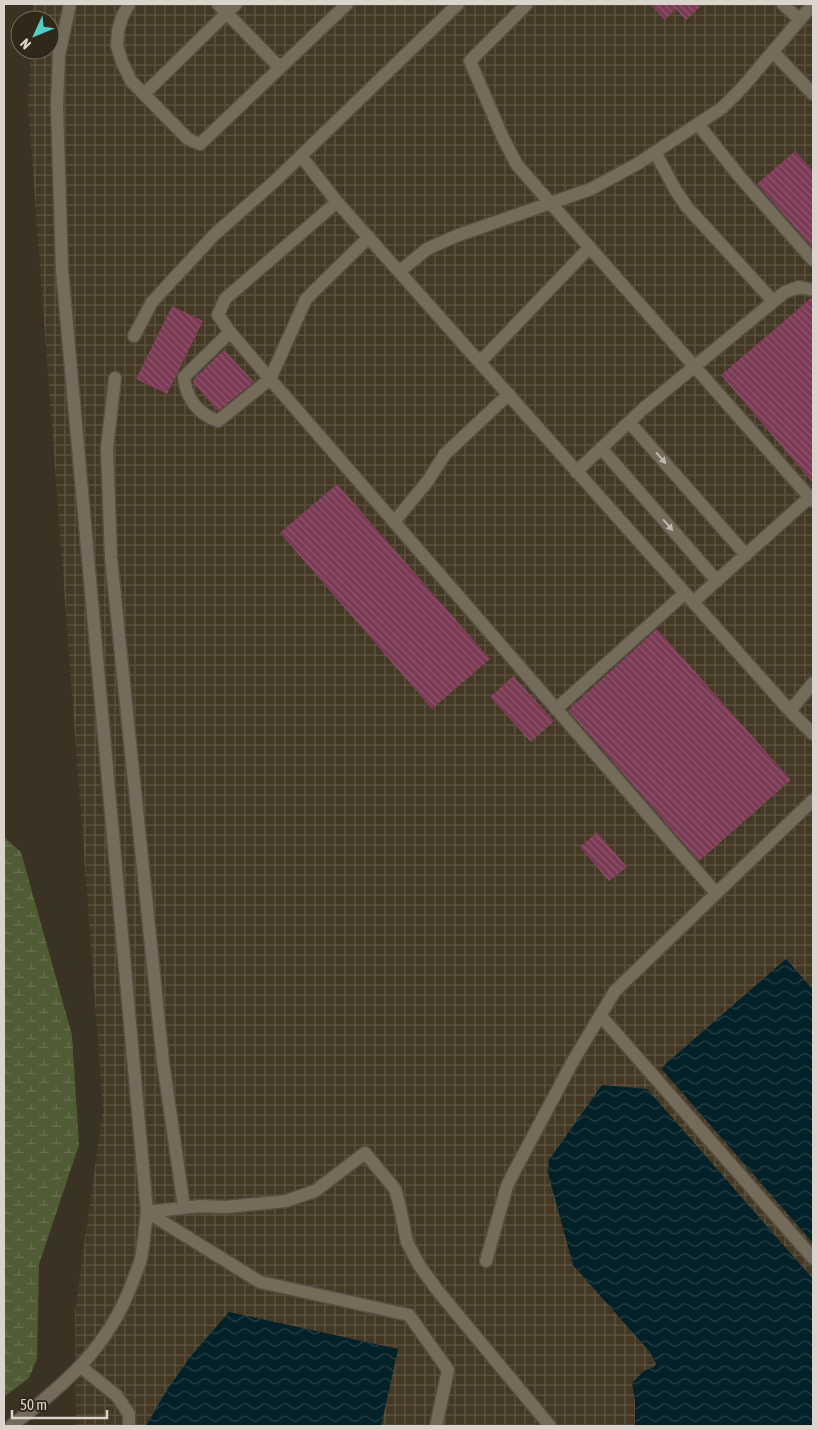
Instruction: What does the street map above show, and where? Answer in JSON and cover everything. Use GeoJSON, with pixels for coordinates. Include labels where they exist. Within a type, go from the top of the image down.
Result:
{"type":"FeatureCollection","features":[{"type":"Feature","properties":{"kind":"street"},"geometry":{"type":"LineString","coordinates":[[12,1426],[54,1393],[81,1367],[110,1330],[124,1305],[140,1259],[147,1212],[62,270],[57,105],[59,55],[70,4]]}},
{"type":"Feature","properties":{"kind":"street"},"geometry":{"type":"LineString","coordinates":[[129,4],[118,31],[117,46],[131,81],[188,139],[200,144],[347,4]]}},
{"type":"Feature","properties":{"kind":"street"},"geometry":{"type":"LineString","coordinates":[[134,336],[152,302],[214,235],[275,181],[458,4]]}},
{"type":"Feature","properties":{"kind":"street"},"geometry":{"type":"LineString","coordinates":[[528,4],[470,61],[503,138],[517,165],[812,499],[717,581],[689,598],[556,709]]}},
{"type":"Feature","properties":{"kind":"street"},"geometry":{"type":"LineString","coordinates":[[783,4],[800,20]]}},
{"type":"Feature","properties":{"kind":"street"},"geometry":{"type":"LineString","coordinates":[[400,271],[427,249],[456,236],[591,189],[637,164],[722,108],[742,88],[813,4]]}},
{"type":"Feature","properties":{"kind":"street"},"geometry":{"type":"LineString","coordinates":[[144,94],[227,7],[280,68]]}},
{"type":"Feature","properties":{"kind":"street"},"geometry":{"type":"LineString","coordinates":[[773,52],[813,94]]}},
{"type":"Feature","properties":{"kind":"street"},"geometry":{"type":"LineString","coordinates":[[698,124],[739,176],[813,260]]}},
{"type":"Feature","properties":{"kind":"street"},"geometry":{"type":"LineString","coordinates":[[655,152],[687,207],[773,301]]}},
{"type":"Feature","properties":{"kind":"street"},"geometry":{"type":"LineString","coordinates":[[300,156],[337,202],[509,394],[576,472],[790,712],[813,734]]}},
{"type":"Feature","properties":{"kind":"street"},"geometry":{"type":"LineString","coordinates":[[337,202],[225,299],[218,315],[270,379],[716,893]]}},
{"type":"Feature","properties":{"kind":"street"},"geometry":{"type":"LineString","coordinates":[[230,332],[184,377],[185,390],[197,408],[206,417],[218,421],[270,379],[306,299],[369,238]]}},
{"type":"Feature","properties":{"kind":"street"},"geometry":{"type":"LineString","coordinates":[[480,362],[590,247]]}},
{"type":"Feature","properties":{"kind":"street"},"geometry":{"type":"LineString","coordinates":[[576,472],[629,422],[773,301],[785,292],[799,287],[813,290]]}},
{"type":"Feature","properties":{"kind":"street"},"geometry":{"type":"LineString","coordinates":[[115,378],[107,448],[111,558],[163,1062],[184,1207]]}},
{"type":"Feature","properties":{"kind":"street"},"geometry":{"type":"LineString","coordinates":[[394,522],[427,482],[445,454],[509,394]]}},
{"type":"Feature","properties":{"kind":"street"},"geometry":{"type":"LineString","coordinates":[[629,422],[746,555]]}},
{"type":"Feature","properties":{"kind":"street"},"geometry":{"type":"LineString","coordinates":[[601,448],[717,581]]}},
{"type":"Feature","properties":{"kind":"street"},"geometry":{"type":"LineString","coordinates":[[790,712],[813,683]]}},
{"type":"Feature","properties":{"kind":"street"},"geometry":{"type":"LineString","coordinates":[[486,1262],[508,1186],[573,1061],[615,992],[813,800]]}},
{"type":"Feature","properties":{"kind":"street"},"geometry":{"type":"LineString","coordinates":[[600,1015],[813,1258]]}},
{"type":"Feature","properties":{"kind":"street"},"geometry":{"type":"LineString","coordinates":[[147,1212],[184,1207],[226,1207],[286,1201],[315,1191],[364,1153],[395,1189],[407,1242],[419,1265],[438,1291],[550,1426]]}},
{"type":"Feature","properties":{"kind":"street"},"geometry":{"type":"LineString","coordinates":[[147,1212],[260,1282],[408,1315],[448,1370],[436,1426]]}},
{"type":"Feature","properties":{"kind":"street"},"geometry":{"type":"LineString","coordinates":[[81,1367],[117,1396],[129,1414],[128,1426]]}},
{"type":"Feature","properties":{"kind":"shaded area"},"geometry":{"type":"Polygon","coordinates":[[[33,4],[813,4],[813,989],[786,959],[661,1069],[813,1243],[813,1279],[647,1089],[573,1265],[655,1360],[656,1364],[654,1367],[644,1371],[632,1383],[635,1400],[635,1426],[381,1426],[398,1349],[229,1312],[191,1356],[167,1390],[146,1426],[76,1426],[75,1312],[103,1109],[28,106],[30,60],[60,60],[60,10],[33,10],[33,4]]]}},
{"type":"Feature","properties":{"kind":"green space"},"geometry":{"type":"Polygon","coordinates":[[[4,837],[21,852],[72,1035],[79,1145],[39,1264],[37,1359],[29,1378],[4,1397],[4,837]]]}},
{"type":"Feature","properties":{"kind":"water"},"geometry":{"type":"Polygon","coordinates":[[[786,959],[813,990],[813,1243],[661,1068],[786,959]]]}},
{"type":"Feature","properties":{"kind":"water"},"geometry":{"type":"Polygon","coordinates":[[[602,1085],[647,1089],[813,1279],[813,1426],[635,1426],[635,1400],[632,1383],[644,1371],[654,1367],[656,1364],[650,1352],[573,1265],[548,1173],[549,1160],[602,1085]]]}},
{"type":"Feature","properties":{"kind":"water"},"geometry":{"type":"Polygon","coordinates":[[[229,1312],[398,1349],[381,1426],[146,1426],[167,1390],[191,1356],[229,1312]]]}},
{"type":"Feature","properties":{"kind":"building"},"geometry":{"type":"Polygon","coordinates":[[[650,4],[703,4],[686,20],[676,9],[665,20],[650,4]]]}},
{"type":"Feature","properties":{"kind":"building"},"geometry":{"type":"Polygon","coordinates":[[[795,151],[813,171],[813,248],[757,184],[795,151]]]}},
{"type":"Feature","properties":{"kind":"building"},"geometry":{"type":"Polygon","coordinates":[[[813,298],[813,483],[721,375],[813,298]]]}},
{"type":"Feature","properties":{"kind":"building"},"geometry":{"type":"Polygon","coordinates":[[[172,306],[203,321],[167,394],[136,379],[172,306]]]}},
{"type":"Feature","properties":{"kind":"building"},"geometry":{"type":"Polygon","coordinates":[[[224,350],[254,382],[218,411],[194,384],[193,380],[224,350]]]}},
{"type":"Feature","properties":{"kind":"building"},"geometry":{"type":"Polygon","coordinates":[[[337,484],[490,659],[432,709],[280,533],[337,484]]]}},
{"type":"Feature","properties":{"kind":"building"},"geometry":{"type":"Polygon","coordinates":[[[657,629],[791,780],[699,861],[568,710],[657,629]]]}},
{"type":"Feature","properties":{"kind":"building"},"geometry":{"type":"Polygon","coordinates":[[[513,676],[554,721],[531,742],[490,697],[513,676]]]}},
{"type":"Feature","properties":{"kind":"building"},"geometry":{"type":"Polygon","coordinates":[[[597,832],[627,867],[609,881],[580,847],[597,832]]]}}]}
